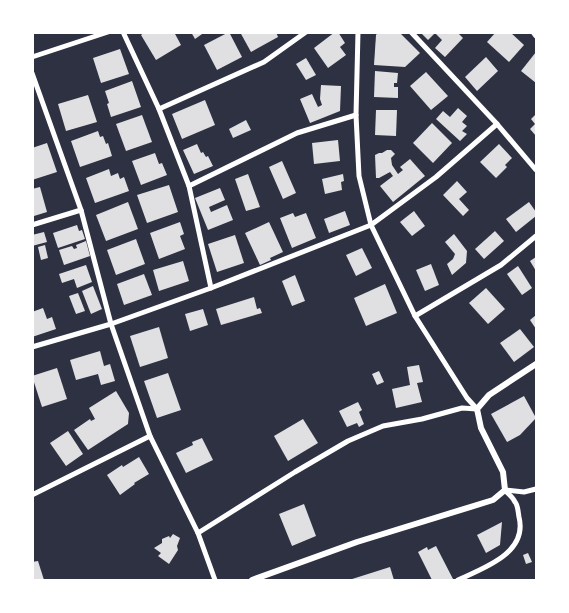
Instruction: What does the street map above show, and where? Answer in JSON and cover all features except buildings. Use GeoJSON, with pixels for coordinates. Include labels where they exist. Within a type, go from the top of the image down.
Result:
{"type":"FeatureCollection","features":[{"type":"Feature","properties":{"kind":"street"},"geometry":{"type":"LineString","coordinates":[[32,56],[108,32]]}},
{"type":"Feature","properties":{"kind":"street"},"geometry":{"type":"LineString","coordinates":[[123,32],[159,109],[189,186],[211,288]]}},
{"type":"Feature","properties":{"kind":"street"},"geometry":{"type":"LineString","coordinates":[[159,109],[264,62],[306,32]]}},
{"type":"Feature","properties":{"kind":"street"},"geometry":{"type":"LineString","coordinates":[[358,32],[356,115],[359,176],[371,225],[415,316],[467,398],[477,409],[482,428],[503,472],[504,490],[516,502],[521,524],[520,535],[513,547],[500,559],[458,580]]}},
{"type":"Feature","properties":{"kind":"street"},"geometry":{"type":"LineString","coordinates":[[411,32],[497,124],[536,170]]}},
{"type":"Feature","properties":{"kind":"street"},"geometry":{"type":"LineString","coordinates":[[533,32],[536,36]]}},
{"type":"Feature","properties":{"kind":"street"},"geometry":{"type":"LineString","coordinates":[[32,73],[81,210],[110,324],[150,436],[198,533],[214,580]]}},
{"type":"Feature","properties":{"kind":"street"},"geometry":{"type":"LineString","coordinates":[[189,186],[297,133],[356,115]]}},
{"type":"Feature","properties":{"kind":"street"},"geometry":{"type":"LineString","coordinates":[[32,346],[110,324],[211,288],[371,225],[436,177],[497,124]]}},
{"type":"Feature","properties":{"kind":"street"},"geometry":{"type":"LineString","coordinates":[[32,225],[81,210]]}},
{"type":"Feature","properties":{"kind":"street"},"geometry":{"type":"LineString","coordinates":[[415,316],[501,265],[536,236]]}},
{"type":"Feature","properties":{"kind":"street"},"geometry":{"type":"LineString","coordinates":[[477,409],[489,395],[536,364]]}},
{"type":"Feature","properties":{"kind":"street"},"geometry":{"type":"LineString","coordinates":[[198,533],[348,441],[383,426],[422,419],[462,408],[477,409]]}},
{"type":"Feature","properties":{"kind":"street"},"geometry":{"type":"LineString","coordinates":[[32,495],[150,436]]}},
{"type":"Feature","properties":{"kind":"street"},"geometry":{"type":"LineString","coordinates":[[252,580],[357,542],[492,500],[504,490],[524,492],[536,489]]}}]}
